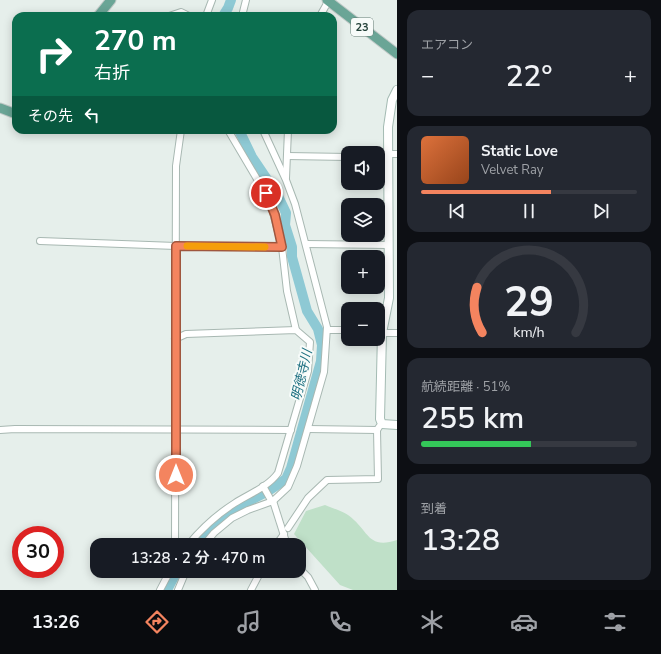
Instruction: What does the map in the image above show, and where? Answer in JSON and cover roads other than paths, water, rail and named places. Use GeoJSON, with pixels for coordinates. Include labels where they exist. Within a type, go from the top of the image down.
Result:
{"type":"FeatureCollection","features":[{"type":"Feature","properties":{"kind":"main road"},"geometry":{"type":"LineString","coordinates":[[101,12],[111,0]]}},
{"type":"Feature","properties":{"kind":"main road","name":"23"},"geometry":{"type":"LineString","coordinates":[[328,0],[397,54]]}},
{"type":"Feature","properties":{"kind":"main road"},"geometry":{"type":"LineString","coordinates":[[0,108],[12,112]]}},
{"type":"Feature","properties":{"kind":"street"},"geometry":{"type":"LineString","coordinates":[[208,12],[212,0]]}},
{"type":"Feature","properties":{"kind":"street"},"geometry":{"type":"LineString","coordinates":[[243,12],[246,0]]}},
{"type":"Feature","properties":{"kind":"street"},"geometry":{"type":"LineString","coordinates":[[322,12],[328,0]]}},
{"type":"Feature","properties":{"kind":"street"},"geometry":{"type":"LineString","coordinates":[[385,314],[389,298],[388,245],[391,156],[389,114],[397,90]]}},
{"type":"Feature","properties":{"kind":"street"},"geometry":{"type":"LineString","coordinates":[[175,538],[176,166],[180,134]]}},
{"type":"Feature","properties":{"kind":"street"},"geometry":{"type":"LineString","coordinates":[[194,538],[205,525],[234,504],[264,487],[278,473],[308,371],[310,354],[310,342],[296,330],[287,291],[282,247],[270,201],[230,134]]}},
{"type":"Feature","properties":{"kind":"street"},"geometry":{"type":"LineString","coordinates":[[210,538],[232,518],[272,501],[283,493],[292,480],[322,384],[328,330],[306,244],[286,180],[264,134]]}},
{"type":"Feature","properties":{"kind":"street"},"geometry":{"type":"LineString","coordinates":[[286,180],[288,134]]}},
{"type":"Feature","properties":{"kind":"street"},"geometry":{"type":"LineString","coordinates":[[287,156],[341,157]]}},
{"type":"Feature","properties":{"kind":"street"},"geometry":{"type":"LineString","coordinates":[[40,241],[176,246],[282,247]]}},
{"type":"Feature","properties":{"kind":"street"},"geometry":{"type":"LineString","coordinates":[[306,244],[388,245]]}},
{"type":"Feature","properties":{"kind":"street"},"geometry":{"type":"LineString","coordinates":[[175,339],[186,334],[296,330]]}},
{"type":"Feature","properties":{"kind":"street"},"geometry":{"type":"LineString","coordinates":[[328,330],[341,330]]}},
{"type":"Feature","properties":{"kind":"street"},"geometry":{"type":"LineString","coordinates":[[385,333],[397,332]]}},
{"type":"Feature","properties":{"kind":"street"},"geometry":{"type":"LineString","coordinates":[[288,528],[308,498],[324,481],[331,479],[378,479],[380,427],[380,346]]}},
{"type":"Feature","properties":{"kind":"street"},"geometry":{"type":"LineString","coordinates":[[308,429],[380,427],[397,425]]}},
{"type":"Feature","properties":{"kind":"street"},"geometry":{"type":"LineString","coordinates":[[0,430],[15,428],[291,430]]}},
{"type":"Feature","properties":{"kind":"street"},"geometry":{"type":"LineString","coordinates":[[264,487],[272,501],[285,538]]}},
{"type":"Feature","properties":{"kind":"street"},"geometry":{"type":"LineString","coordinates":[[281,538],[284,534]]}},
{"type":"Feature","properties":{"kind":"street"},"geometry":{"type":"LineString","coordinates":[[306,575],[315,590]]}},
{"type":"Feature","properties":{"kind":"street"},"geometry":{"type":"LineString","coordinates":[[160,590],[166,578]]}},
{"type":"Feature","properties":{"kind":"street"},"geometry":{"type":"LineString","coordinates":[[178,590],[183,578]]}},
{"type":"Feature","properties":{"kind":"street"},"geometry":{"type":"LineString","coordinates":[[251,590],[257,578]]}},
{"type":"Feature","properties":{"kind":"waterway","name":"明徳寺川"},"geometry":{"type":"LineString","coordinates":[[226,12],[231,0]]}},
{"type":"Feature","properties":{"kind":"waterway","name":"明徳寺川"},"geometry":{"type":"LineString","coordinates":[[201,538],[218,519],[268,491],[286,479],[291,468],[321,361],[322,345],[318,329],[307,311],[292,257],[292,247],[285,225],[286,213],[277,194],[252,157],[241,134]]}},
{"type":"Feature","properties":{"kind":"waterway","name":"明徳寺川"},"geometry":{"type":"LineString","coordinates":[[167,590],[173,578]]}}]}
